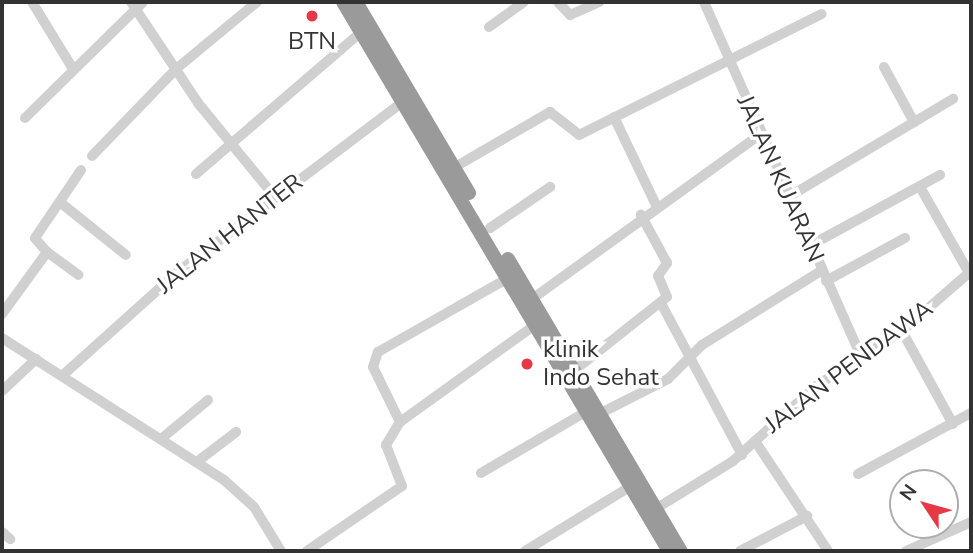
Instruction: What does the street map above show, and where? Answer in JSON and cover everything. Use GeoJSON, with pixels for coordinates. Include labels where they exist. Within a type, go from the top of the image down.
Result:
{"type":"FeatureCollection","features":[{"type":"Feature","properties":{"kind":"highway"},"geometry":{"type":"LineString","coordinates":[[344,2],[508,278],[657,508],[681,551]]}},
{"type":"Feature","properties":{"kind":"highway"},"geometry":{"type":"LineString","coordinates":[[356,2],[532,299],[539,323],[576,369],[631,486],[669,551]]}},
{"type":"Feature","properties":{"kind":"street"},"geometry":{"type":"LineString","coordinates":[[32,2],[73,69]]}},
{"type":"Feature","properties":{"kind":"street"},"geometry":{"type":"LineString","coordinates":[[92,156],[176,69],[257,2]]}},
{"type":"Feature","properties":{"kind":"street"},"geometry":{"type":"LineString","coordinates":[[500,2],[506,13]]}},
{"type":"Feature","properties":{"kind":"street"},"geometry":{"type":"LineString","coordinates":[[489,27],[524,2]]}},
{"type":"Feature","properties":{"kind":"street"},"geometry":{"type":"LineString","coordinates":[[558,2],[570,15],[599,2]]}},
{"type":"Feature","properties":{"kind":"street","name":"JALAN KUARAN"},"geometry":{"type":"LineString","coordinates":[[704,2],[860,354]]}},
{"type":"Feature","properties":{"kind":"street"},"geometry":{"type":"LineString","coordinates":[[25,118],[137,4],[176,69],[275,197]]}},
{"type":"Feature","properties":{"kind":"street"},"geometry":{"type":"LineString","coordinates":[[455,167],[546,114],[579,135],[730,65],[822,14]]}},
{"type":"Feature","properties":{"kind":"street"},"geometry":{"type":"LineString","coordinates":[[196,174],[362,31]]}},
{"type":"Feature","properties":{"kind":"street"},"geometry":{"type":"LineString","coordinates":[[884,67],[914,122]]}},
{"type":"Feature","properties":{"kind":"street"},"geometry":{"type":"LineString","coordinates":[[790,196],[953,99]]}},
{"type":"Feature","properties":{"kind":"street","name":"JALAN HANTER"},"geometry":{"type":"LineString","coordinates":[[63,375],[179,271],[404,101]]}},
{"type":"Feature","properties":{"kind":"street"},"geometry":{"type":"LineString","coordinates":[[614,117],[656,205]]}},
{"type":"Feature","properties":{"kind":"street"},"geometry":{"type":"LineString","coordinates":[[532,299],[642,215],[761,134]]}},
{"type":"Feature","properties":{"kind":"street"},"geometry":{"type":"LineString","coordinates":[[79,275],[35,240],[82,170]]}},
{"type":"Feature","properties":{"kind":"street"},"geometry":{"type":"LineString","coordinates":[[811,245],[940,175]]}},
{"type":"Feature","properties":{"kind":"street"},"geometry":{"type":"LineString","coordinates":[[490,228],[550,187]]}},
{"type":"Feature","properties":{"kind":"street"},"geometry":{"type":"LineString","coordinates":[[920,187],[970,272]]}},
{"type":"Feature","properties":{"kind":"street"},"geometry":{"type":"LineString","coordinates":[[61,203],[126,255]]}},
{"type":"Feature","properties":{"kind":"street"},"geometry":{"type":"LineString","coordinates":[[576,369],[662,305],[667,294],[658,275],[667,263],[642,215]]}},
{"type":"Feature","properties":{"kind":"street"},"geometry":{"type":"LineString","coordinates":[[826,281],[905,238]]}},
{"type":"Feature","properties":{"kind":"street"},"geometry":{"type":"LineString","coordinates":[[2,314],[47,252]]}},
{"type":"Feature","properties":{"kind":"street"},"geometry":{"type":"LineString","coordinates":[[481,473],[594,412],[668,379],[693,357],[702,345],[821,271]]}},
{"type":"Feature","properties":{"kind":"street","name":"JALAN PENDAWA"},"geometry":{"type":"LineString","coordinates":[[657,508],[742,455],[755,441],[860,354],[902,331],[970,272]]}},
{"type":"Feature","properties":{"kind":"street"},"geometry":{"type":"LineString","coordinates":[[400,422],[373,367],[378,352],[508,278]]}},
{"type":"Feature","properties":{"kind":"street"},"geometry":{"type":"LineString","coordinates":[[662,305],[693,357],[742,455]]}},
{"type":"Feature","properties":{"kind":"street"},"geometry":{"type":"LineString","coordinates":[[307,551],[402,486],[386,445],[400,422],[539,323]]}},
{"type":"Feature","properties":{"kind":"street"},"geometry":{"type":"LineString","coordinates":[[902,331],[953,424]]}},
{"type":"Feature","properties":{"kind":"street"},"geometry":{"type":"LineString","coordinates":[[2,338],[198,461],[243,495],[281,551]]}},
{"type":"Feature","properties":{"kind":"street"},"geometry":{"type":"LineString","coordinates":[[2,391],[36,359]]}},
{"type":"Feature","properties":{"kind":"street"},"geometry":{"type":"LineString","coordinates":[[161,439],[208,400]]}},
{"type":"Feature","properties":{"kind":"street"},"geometry":{"type":"LineString","coordinates":[[858,474],[971,413]]}},
{"type":"Feature","properties":{"kind":"street"},"geometry":{"type":"LineString","coordinates":[[198,461],[236,432]]}},
{"type":"Feature","properties":{"kind":"street"},"geometry":{"type":"LineString","coordinates":[[755,441],[828,551]]}},
{"type":"Feature","properties":{"kind":"street"},"geometry":{"type":"LineString","coordinates":[[524,551],[631,486]]}},
{"type":"Feature","properties":{"kind":"street"},"geometry":{"type":"LineString","coordinates":[[740,551],[807,516]]}},
{"type":"Feature","properties":{"kind":"street"},"geometry":{"type":"LineString","coordinates":[[906,551],[971,522]]}},
{"type":"Feature","properties":{"kind":"place","name":"BTN"},"geometry":{"type":"Point","coordinates":[312,16]}},
{"type":"Feature","properties":{"kind":"place","name":"klinik Indo Sehat"},"geometry":{"type":"Point","coordinates":[527,364]}}]}
